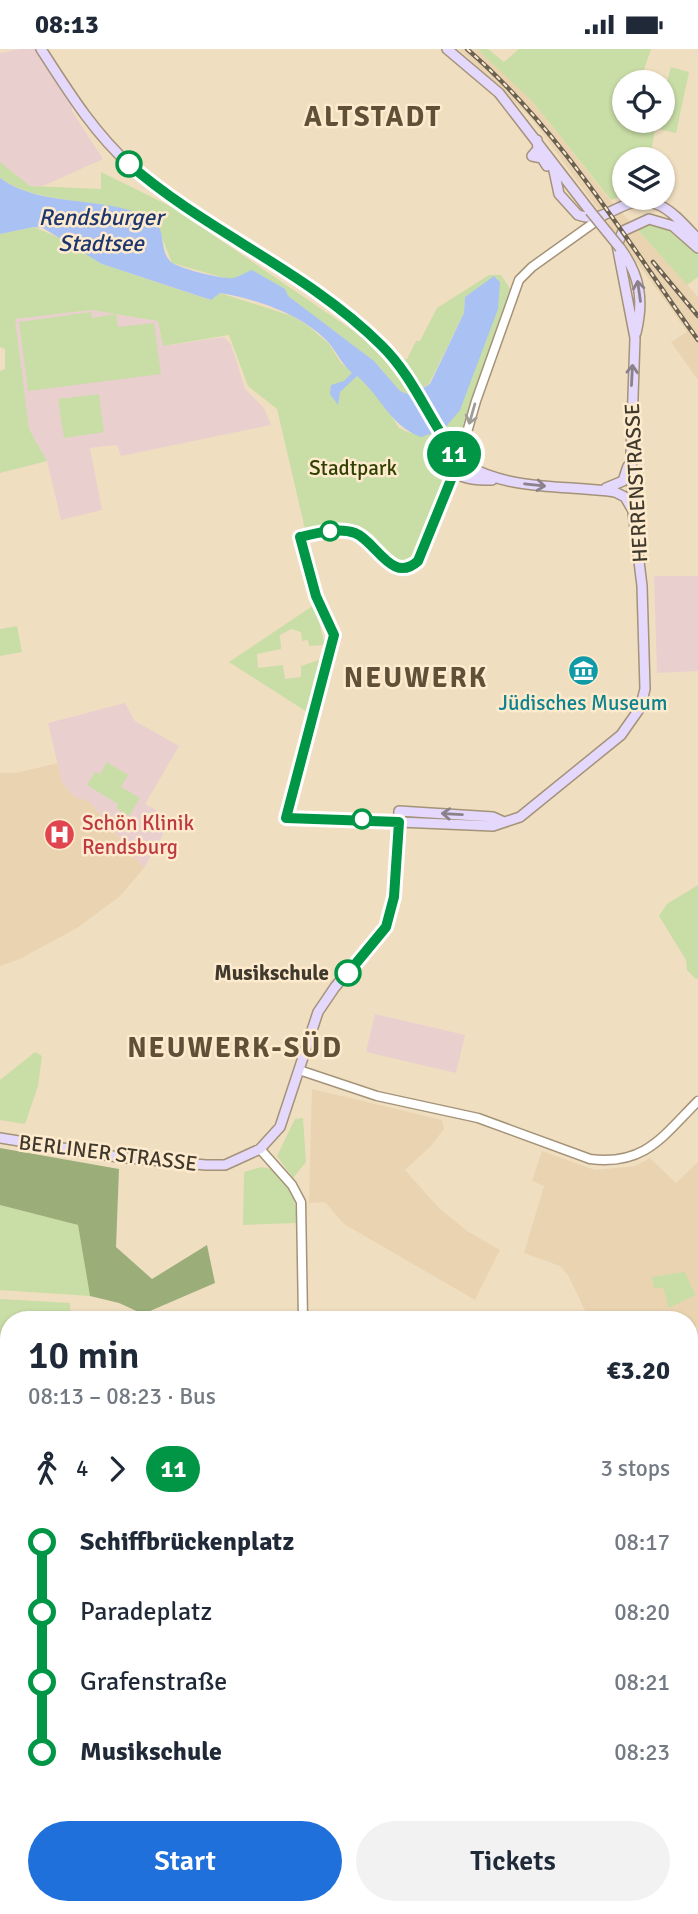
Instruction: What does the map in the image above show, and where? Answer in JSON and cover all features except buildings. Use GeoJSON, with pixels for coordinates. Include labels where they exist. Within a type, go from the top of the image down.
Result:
{"type":"FeatureCollection","features":[{"type":"Feature","properties":{"kind":"main road"},"geometry":{"type":"LineString","coordinates":[[41,49],[84,114],[127,162],[234,239],[332,304],[382,346],[421,397],[441,437],[459,460],[500,479]]}},
{"type":"Feature","properties":{"kind":"main road"},"geometry":{"type":"LineString","coordinates":[[447,49],[499,93],[634,268],[639,286],[640,318],[635,338]]}},
{"type":"Feature","properties":{"kind":"main road"},"geometry":{"type":"LineString","coordinates":[[536,138],[538,149],[533,156],[538,156],[545,162],[564,202],[578,215],[595,219],[635,201],[659,205],[698,248]]}},
{"type":"Feature","properties":{"kind":"main road"},"geometry":{"type":"LineString","coordinates":[[551,161],[557,187]]}},
{"type":"Feature","properties":{"kind":"main road"},"geometry":{"type":"LineString","coordinates":[[669,218],[698,239]]}},
{"type":"Feature","properties":{"kind":"main road","name":"HERRENSTRASSE"},"geometry":{"type":"LineString","coordinates":[[504,822],[529,811],[621,736],[640,708],[645,679],[642,586],[633,512],[631,454],[635,338],[617,245],[623,232],[645,219],[669,218]]}},
{"type":"Feature","properties":{"kind":"main road"},"geometry":{"type":"LineString","coordinates":[[441,437],[447,462],[454,473],[470,479],[500,479],[598,490],[625,497],[633,512]]}},
{"type":"Feature","properties":{"kind":"main road"},"geometry":{"type":"LineString","coordinates":[[598,490],[617,486],[623,481],[631,454]]}},
{"type":"Feature","properties":{"kind":"main road","name":"BERLINER STRASSE"},"geometry":{"type":"LineString","coordinates":[[0,1138],[118,1157],[206,1165],[225,1165],[260,1149],[280,1128],[322,1006],[386,927],[393,904],[399,811],[492,817],[504,822]]}},
{"type":"Feature","properties":{"kind":"main road"},"geometry":{"type":"LineString","coordinates":[[399,822],[493,826],[504,822]]}},
{"type":"Feature","properties":{"kind":"street"},"geometry":{"type":"LineString","coordinates":[[459,460],[475,401],[519,280],[532,267],[603,216]]}},
{"type":"Feature","properties":{"kind":"street"},"geometry":{"type":"LineString","coordinates":[[299,1070],[377,1096],[478,1118],[590,1159],[605,1161],[627,1158],[649,1150],[698,1101]]}},
{"type":"Feature","properties":{"kind":"street"},"geometry":{"type":"LineString","coordinates":[[260,1149],[292,1185],[301,1202],[303,1311]]}},
{"type":"Feature","properties":{"kind":"shaded area"},"geometry":{"type":"Polygon","coordinates":[[[40,49],[71,97],[72,111],[103,159],[43,186],[30,186],[0,163],[0,53],[40,49]]]}},
{"type":"Feature","properties":{"kind":"shaded area"},"geometry":{"type":"Polygon","coordinates":[[[459,49],[477,49],[533,102],[612,202],[612,210],[620,210],[698,297],[698,380],[671,342],[687,332],[531,118],[459,49]]]}},
{"type":"Feature","properties":{"kind":"shaded area"},"geometry":{"type":"Polygon","coordinates":[[[91,310],[158,321],[163,346],[224,337],[231,344],[245,389],[264,408],[271,425],[121,456],[117,445],[90,448],[102,510],[61,520],[47,461],[29,429],[14,319],[91,310]]]}},
{"type":"Feature","properties":{"kind":"shaded area"},"geometry":{"type":"Polygon","coordinates":[[[654,576],[698,576],[698,671],[657,673],[654,576]]]}},
{"type":"Feature","properties":{"kind":"shaded area"},"geometry":{"type":"Polygon","coordinates":[[[125,703],[135,721],[179,746],[145,804],[172,819],[144,868],[90,802],[75,797],[62,783],[48,723],[125,703]]]}},
{"type":"Feature","properties":{"kind":"shaded area","name":"Schön Klinik Rendsburg"},"geometry":{"type":"Polygon","coordinates":[[[58,763],[62,783],[76,797],[90,802],[144,868],[119,897],[77,928],[20,959],[0,966],[0,773],[16,773],[58,763]]]}},
{"type":"Feature","properties":{"kind":"shaded area"},"geometry":{"type":"Polygon","coordinates":[[[375,1014],[465,1035],[456,1073],[366,1052],[375,1014]]]}},
{"type":"Feature","properties":{"kind":"shaded area"},"geometry":{"type":"Polygon","coordinates":[[[312,1089],[442,1120],[444,1129],[430,1147],[405,1170],[439,1208],[467,1231],[500,1250],[475,1300],[344,1224],[325,1202],[309,1203],[312,1089]]]}},
{"type":"Feature","properties":{"kind":"shaded area"},"geometry":{"type":"Polygon","coordinates":[[[542,1151],[595,1170],[635,1166],[650,1158],[676,1183],[698,1162],[698,1311],[585,1311],[568,1275],[560,1266],[524,1253],[544,1186],[532,1181],[542,1151]]]}},
{"type":"Feature","properties":{"kind":"green space"},"geometry":{"type":"Polygon","coordinates":[[[477,49],[488,49],[504,62],[519,49],[651,49],[644,70],[612,70],[612,133],[654,133],[652,147],[612,147],[612,200],[533,102],[477,49]]]}},
{"type":"Feature","properties":{"kind":"green space"},"geometry":{"type":"Polygon","coordinates":[[[671,67],[689,72],[676,133],[675,70],[670,70],[671,67]]]}},
{"type":"Feature","properties":{"kind":"green space"},"geometry":{"type":"Polygon","coordinates":[[[0,162],[30,186],[101,189],[101,172],[172,207],[358,334],[376,349],[404,385],[413,376],[402,360],[407,359],[416,341],[420,341],[437,308],[489,275],[501,275],[510,289],[455,449],[443,427],[462,400],[467,382],[477,289],[465,297],[464,313],[429,384],[410,395],[400,391],[374,361],[287,296],[172,263],[155,220],[115,207],[53,198],[16,187],[0,178],[0,162]]]}},
{"type":"Feature","properties":{"kind":"green space"},"geometry":{"type":"Polygon","coordinates":[[[644,222],[661,224],[698,254],[698,277],[687,285],[635,227],[644,222]]]}},
{"type":"Feature","properties":{"kind":"green space","name":"Stadtpark"},"geometry":{"type":"Polygon","coordinates":[[[34,227],[69,242],[102,264],[210,300],[220,293],[292,316],[329,344],[341,363],[376,392],[399,428],[410,433],[431,433],[447,468],[446,481],[415,559],[406,563],[392,560],[367,536],[347,528],[305,529],[277,409],[248,386],[229,335],[163,346],[158,321],[91,310],[15,319],[29,429],[47,461],[0,473],[0,371],[5,369],[5,349],[0,347],[0,234],[34,227]]]}},
{"type":"Feature","properties":{"kind":"green space"},"geometry":{"type":"Polygon","coordinates":[[[91,312],[92,318],[116,314],[118,327],[154,323],[161,374],[28,391],[19,322],[91,312]]]}},
{"type":"Feature","properties":{"kind":"green space"},"geometry":{"type":"Polygon","coordinates":[[[99,394],[104,432],[64,438],[58,399],[99,394]]]}},
{"type":"Feature","properties":{"kind":"green space"},"geometry":{"type":"Polygon","coordinates":[[[311,607],[316,610],[325,645],[309,646],[308,640],[302,641],[301,632],[291,629],[280,635],[281,649],[257,654],[258,668],[283,665],[285,679],[301,677],[301,666],[322,659],[307,712],[229,662],[311,607]]]}},
{"type":"Feature","properties":{"kind":"green space"},"geometry":{"type":"Polygon","coordinates":[[[17,626],[22,652],[0,656],[0,629],[17,626]]]}},
{"type":"Feature","properties":{"kind":"green space"},"geometry":{"type":"Polygon","coordinates":[[[107,762],[128,775],[121,787],[140,798],[129,816],[116,808],[118,804],[87,785],[95,772],[100,774],[107,762]]]}},
{"type":"Feature","properties":{"kind":"green space"},"geometry":{"type":"Polygon","coordinates":[[[698,885],[696,979],[687,970],[686,960],[659,916],[667,904],[698,885]]]}},
{"type":"Feature","properties":{"kind":"green space"},"geometry":{"type":"Polygon","coordinates":[[[35,1052],[42,1056],[38,1086],[25,1124],[0,1120],[0,1080],[35,1052]]]}},
{"type":"Feature","properties":{"kind":"green space"},"geometry":{"type":"Polygon","coordinates":[[[303,1118],[306,1162],[293,1178],[277,1156],[295,1119],[303,1118]]]}},
{"type":"Feature","properties":{"kind":"green space"},"geometry":{"type":"Polygon","coordinates":[[[0,1148],[119,1169],[116,1247],[152,1279],[207,1245],[215,1283],[150,1311],[136,1311],[119,1303],[90,1296],[78,1225],[0,1205],[0,1148]]]}},
{"type":"Feature","properties":{"kind":"green space"},"geometry":{"type":"Polygon","coordinates":[[[261,1167],[278,1173],[284,1180],[293,1196],[297,1223],[243,1225],[244,1172],[261,1167]]]}},
{"type":"Feature","properties":{"kind":"green space"},"geometry":{"type":"Polygon","coordinates":[[[0,1205],[78,1225],[90,1296],[0,1290],[0,1205]]]}},
{"type":"Feature","properties":{"kind":"green space"},"geometry":{"type":"Polygon","coordinates":[[[685,1272],[695,1295],[669,1308],[663,1287],[654,1289],[652,1277],[685,1272]]]}},
{"type":"Feature","properties":{"kind":"green space"},"geometry":{"type":"Polygon","coordinates":[[[0,1299],[70,1303],[70,1311],[0,1311],[0,1299]]]}},
{"type":"Feature","properties":{"kind":"water","name":"Rendsburger Stadtsee"},"geometry":{"type":"Polygon","coordinates":[[[0,178],[34,194],[111,206],[148,217],[161,232],[167,257],[182,267],[228,278],[252,270],[285,289],[288,296],[374,361],[400,391],[410,395],[430,384],[464,313],[465,297],[494,276],[500,282],[498,309],[460,410],[444,429],[421,437],[401,426],[357,376],[340,392],[338,405],[330,394],[331,385],[344,381],[352,373],[329,343],[306,324],[293,316],[249,299],[220,293],[211,300],[102,264],[43,228],[34,227],[0,234],[0,178]]]}},
{"type":"Feature","properties":{"kind":"railway"},"geometry":{"type":"LineString","coordinates":[[467,49],[533,115],[562,150],[698,340]]}},
{"type":"Feature","properties":{"kind":"railway"},"geometry":{"type":"LineString","coordinates":[[653,262],[698,316]]}},
{"type":"Feature","properties":{"kind":"bus line","name":"11"},"geometry":{"type":"LineString","coordinates":[[129,164],[244,247],[332,304],[382,346],[421,397],[441,437],[459,460],[418,561],[412,566],[399,567],[389,564],[363,537],[354,533],[330,531],[300,537],[316,596],[334,635],[286,818],[358,818],[399,822],[394,897],[386,927],[348,973]]}},
{"type":"Feature","properties":{"kind":"place","name":"Jüdisches Museum"},"geometry":{"type":"Point","coordinates":[583,671]}},
{"type":"Feature","properties":{"kind":"place","name":"Schön Klinik Rendsburg"},"geometry":{"type":"Point","coordinates":[59,835]}},
{"type":"Feature","properties":{"kind":"place","name":"Musikschule"},"geometry":{"type":"Point","coordinates":[348,973]}},
{"type":"Feature","properties":{"kind":"district","name":"ALTSTADT"},"geometry":{"type":"Point","coordinates":[373,116]}},
{"type":"Feature","properties":{"kind":"district","name":"NEUWERK"},"geometry":{"type":"Point","coordinates":[416,677]}},
{"type":"Feature","properties":{"kind":"district","name":"NEUWERK-SÜD"},"geometry":{"type":"Point","coordinates":[235,1047]}}]}
